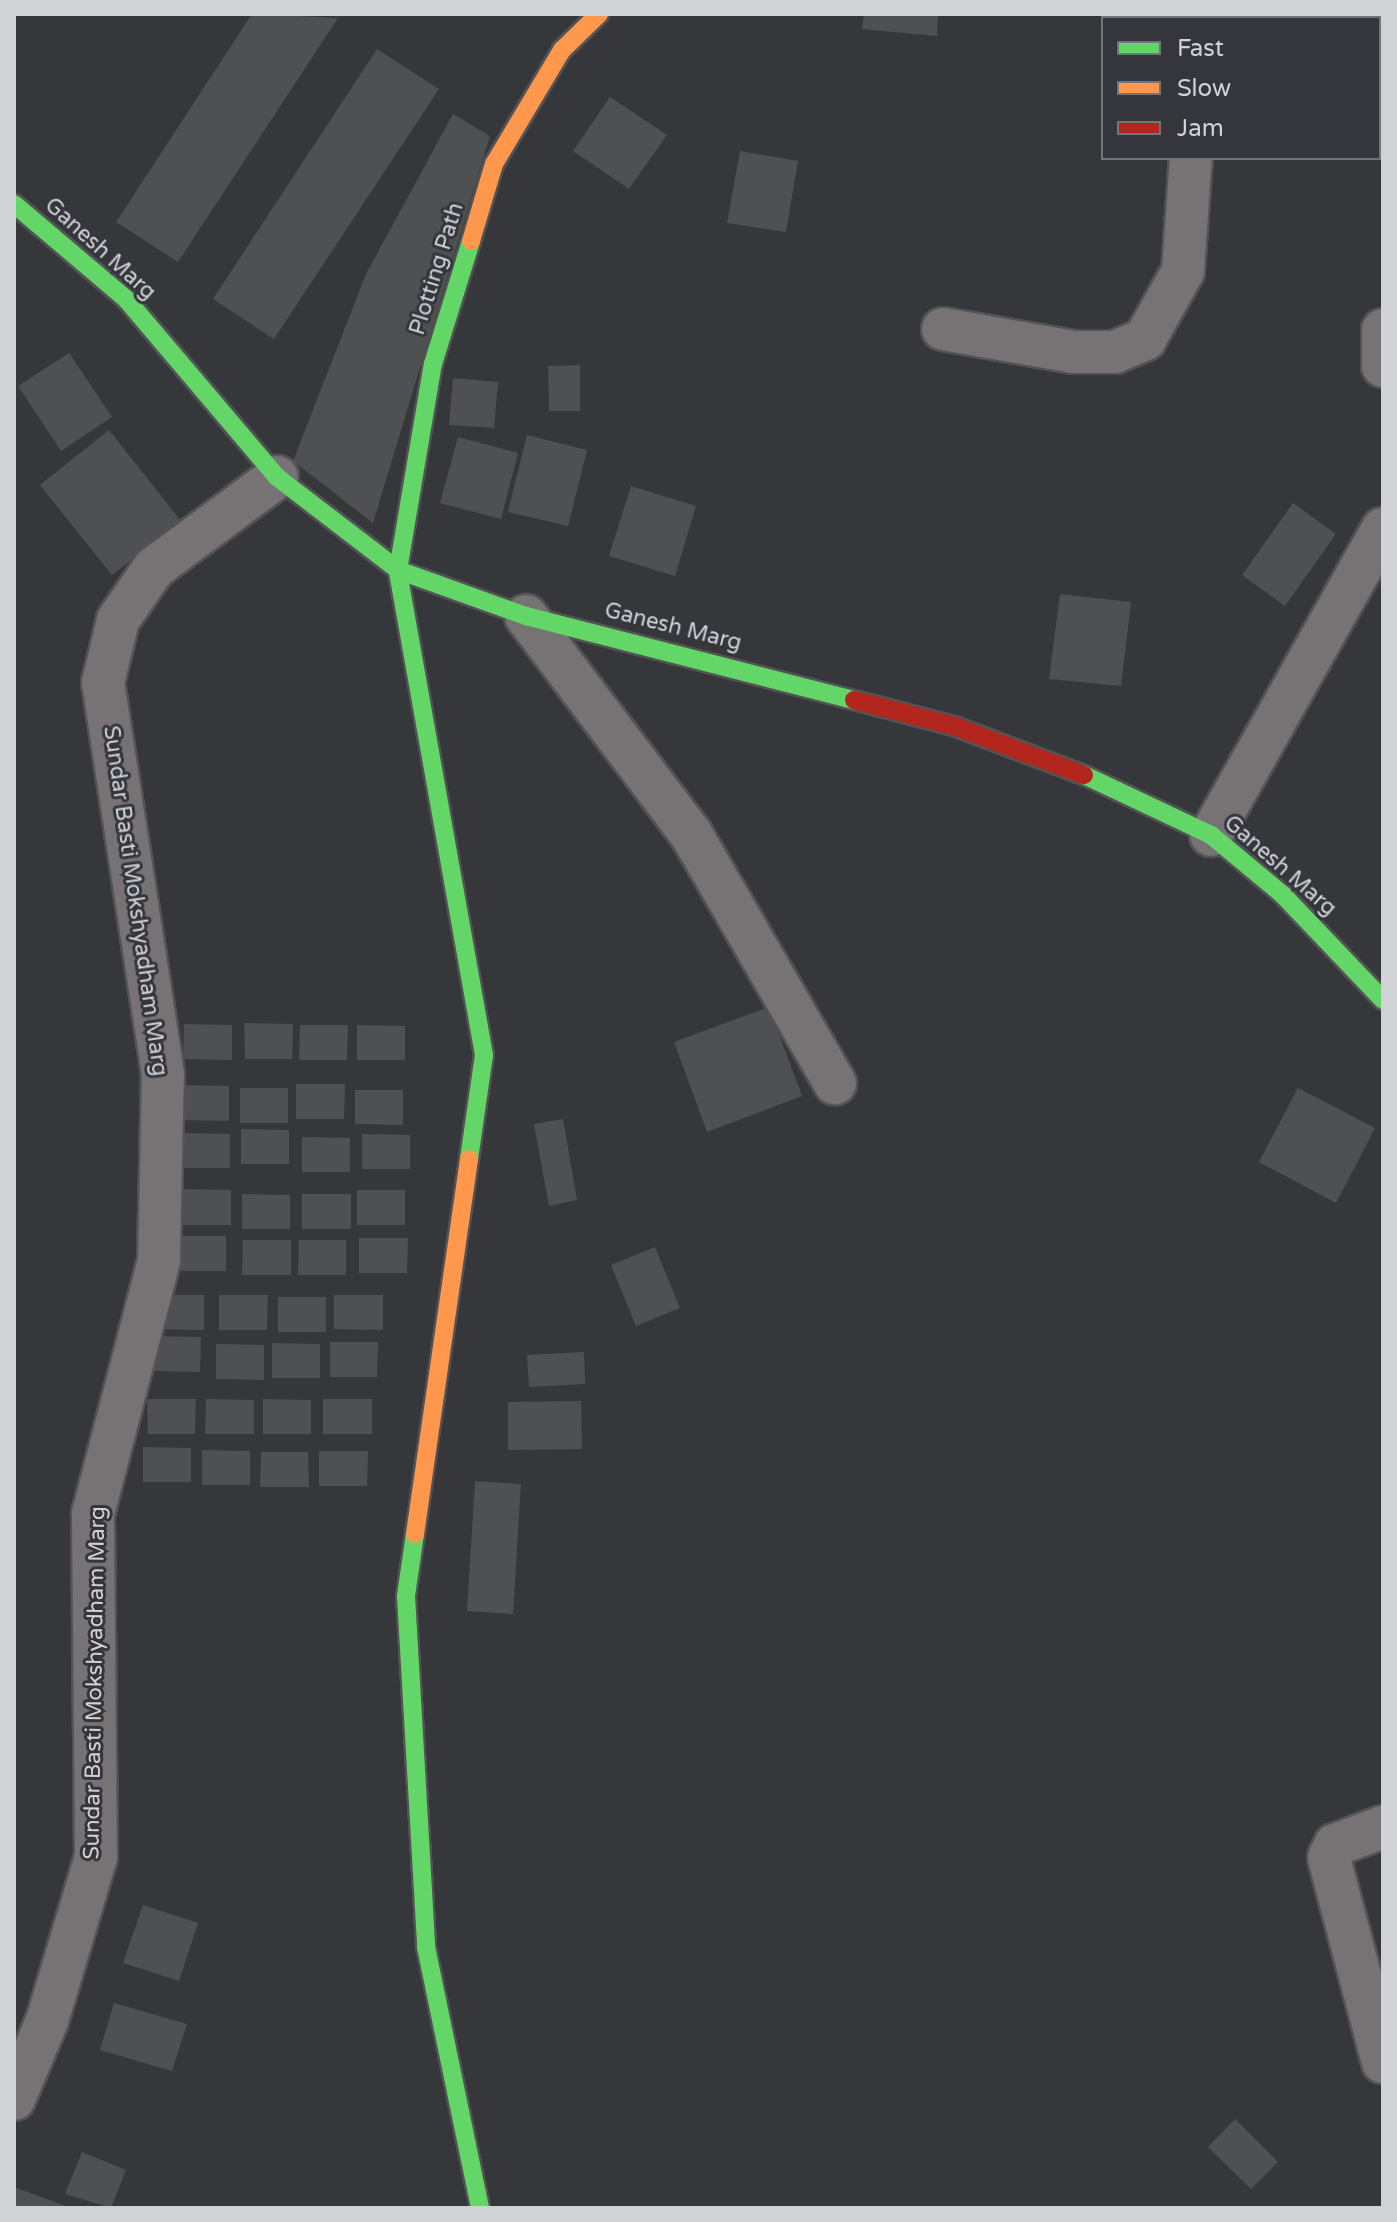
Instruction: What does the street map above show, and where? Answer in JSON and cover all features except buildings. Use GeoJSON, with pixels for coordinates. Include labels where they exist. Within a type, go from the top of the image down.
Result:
{"type":"FeatureCollection","features":[{"type":"Feature","properties":{"kind":"street","name":"Plotting Path"},"geometry":{"type":"LineString","coordinates":[[480,2208],[426,1947],[406,1596],[484,1055],[398,570],[433,364],[494,164],[562,50],[599,14]]}},
{"type":"Feature","properties":{"kind":"street"},"geometry":{"type":"LineString","coordinates":[[943,329],[1073,352],[1115,352],[1145,339],[1183,271],[1191,160]]}},
{"type":"Feature","properties":{"kind":"street","name":"Ganesh Marg"},"geometry":{"type":"LineString","coordinates":[[14,204],[126,299],[277,477],[398,570],[526,616],[954,726],[1107,784],[1211,835],[1283,895],[1383,1000]]}},
{"type":"Feature","properties":{"kind":"street"},"geometry":{"type":"LineString","coordinates":[[1383,330],[1383,366]]}},
{"type":"Feature","properties":{"kind":"street","name":"Sundar Basti Mokshyadham Marg"},"geometry":{"type":"LineString","coordinates":[[14,2099],[47,2021],[96,1857],[93,1514],[159,1260],[163,1074],[103,683],[118,620],[154,568],[277,477]]}},
{"type":"Feature","properties":{"kind":"street"},"geometry":{"type":"LineString","coordinates":[[1211,835],[1383,529]]}},
{"type":"Feature","properties":{"kind":"street"},"geometry":{"type":"LineString","coordinates":[[526,616],[691,834],[835,1083]]}},
{"type":"Feature","properties":{"kind":"street"},"geometry":{"type":"LineString","coordinates":[[1383,1827],[1335,1845],[1329,1858],[1383,2062]]}},
{"type":"Feature","properties":{"kind":"traffic: fast"},"geometry":{"type":"LineString","coordinates":[[14,204],[126,299],[277,477],[398,570],[526,616],[854,700]]}},
{"type":"Feature","properties":{"kind":"traffic: fast"},"geometry":{"type":"LineString","coordinates":[[469,1159],[484,1055],[398,570],[433,364],[471,241]]}},
{"type":"Feature","properties":{"kind":"traffic: fast"},"geometry":{"type":"LineString","coordinates":[[1084,775],[1211,835],[1283,895],[1383,1000]]}},
{"type":"Feature","properties":{"kind":"traffic: fast"},"geometry":{"type":"LineString","coordinates":[[415,1534],[406,1596],[426,1947],[480,2208]]}},
{"type":"Feature","properties":{"kind":"traffic: slow"},"geometry":{"type":"LineString","coordinates":[[471,241],[494,164],[562,50],[599,14]]}},
{"type":"Feature","properties":{"kind":"traffic: slow"},"geometry":{"type":"LineString","coordinates":[[415,1534],[469,1159]]}},
{"type":"Feature","properties":{"kind":"traffic: jam"},"geometry":{"type":"LineString","coordinates":[[854,700],[954,726],[1084,775]]}}]}
